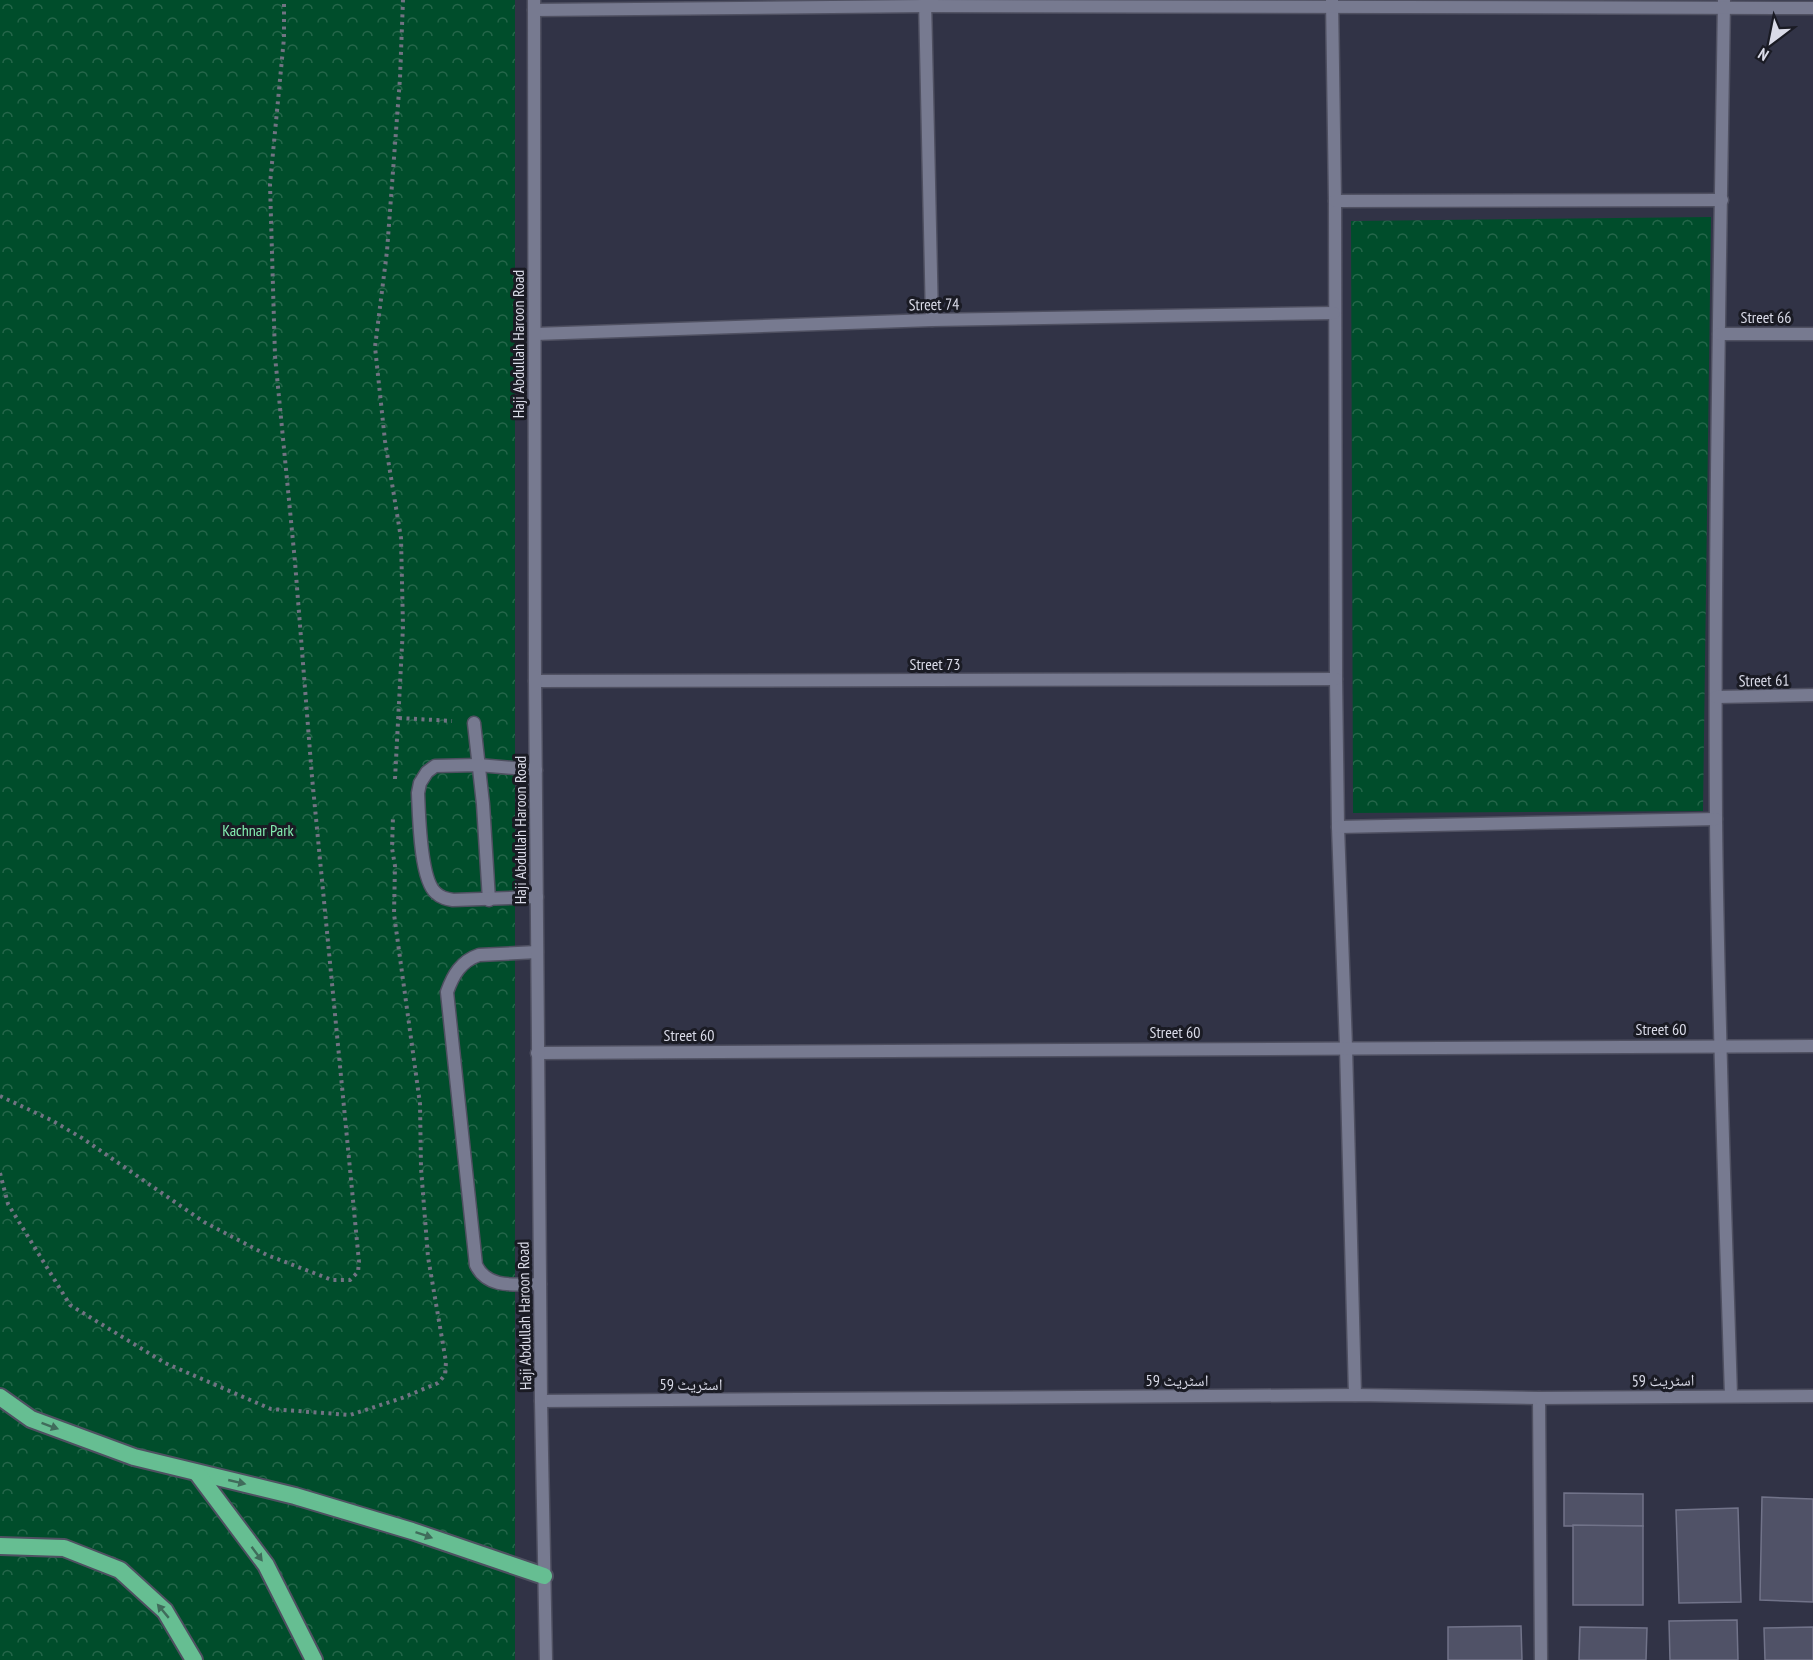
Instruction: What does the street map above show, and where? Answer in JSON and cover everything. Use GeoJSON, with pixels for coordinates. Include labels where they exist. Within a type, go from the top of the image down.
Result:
{"type":"FeatureCollection","features":[{"type":"Feature","properties":{"kind":"highway"},"geometry":{"type":"LineString","coordinates":[[0,1397],[31,1419],[134,1456],[294,1496],[412,1531],[544,1576]]}},
{"type":"Feature","properties":{"kind":"highway"},"geometry":{"type":"LineString","coordinates":[[197,1473],[266,1565],[314,1660]]}},
{"type":"Feature","properties":{"kind":"highway"},"geometry":{"type":"LineString","coordinates":[[0,1546],[64,1548],[120,1570],[165,1611],[194,1660]]}},
{"type":"Feature","properties":{"kind":"street"},"geometry":{"type":"LineString","coordinates":[[925,3],[932,320]]}},
{"type":"Feature","properties":{"kind":"street"},"geometry":{"type":"LineString","coordinates":[[1332,4],[1338,827],[1355,1395]]}},
{"type":"Feature","properties":{"kind":"street"},"geometry":{"type":"LineString","coordinates":[[1724,4],[1716,819],[1719,1046],[1731,1396]]}},
{"type":"Feature","properties":{"kind":"street"},"geometry":{"type":"LineString","coordinates":[[534,5],[1724,4],[1813,8]]}},
{"type":"Feature","properties":{"kind":"street","name":"Haji Abdullah Haroon Road"},"geometry":{"type":"LineString","coordinates":[[534,5],[537,1053],[546,1660]]}},
{"type":"Feature","properties":{"kind":"street"},"geometry":{"type":"LineString","coordinates":[[1335,201],[1722,200]]}},
{"type":"Feature","properties":{"kind":"street","name":"Street 74"},"geometry":{"type":"LineString","coordinates":[[535,334],[932,320],[1334,313]]}},
{"type":"Feature","properties":{"kind":"street","name":"Street 66"},"geometry":{"type":"LineString","coordinates":[[1719,333],[1813,333]]}},
{"type":"Feature","properties":{"kind":"street","name":"Street 73"},"geometry":{"type":"LineString","coordinates":[[535,681],[1336,680]]}},
{"type":"Feature","properties":{"kind":"street","name":"Street 61"},"geometry":{"type":"LineString","coordinates":[[1716,697],[1813,695]]}},
{"type":"Feature","properties":{"kind":"street"},"geometry":{"type":"LineString","coordinates":[[474,723],[483,804],[489,900]]}},
{"type":"Feature","properties":{"kind":"street"},"geometry":{"type":"LineString","coordinates":[[536,770],[478,765],[435,766],[427,772],[420,783],[418,793],[424,864],[429,885],[435,893],[453,900],[537,897]]}},
{"type":"Feature","properties":{"kind":"street"},"geometry":{"type":"LineString","coordinates":[[1338,827],[1716,819]]}},
{"type":"Feature","properties":{"kind":"street"},"geometry":{"type":"LineString","coordinates":[[537,952],[479,955],[471,958],[452,976],[447,992],[476,1265],[480,1274],[502,1284],[540,1284]]}},
{"type":"Feature","properties":{"kind":"street","name":"Street 60"},"geometry":{"type":"LineString","coordinates":[[537,1053],[1813,1046]]}},
{"type":"Feature","properties":{"kind":"street","name":"اسٹریٹ 59"},"geometry":{"type":"LineString","coordinates":[[541,1401],[1355,1395],[1539,1398],[1813,1395]]}},
{"type":"Feature","properties":{"kind":"street"},"geometry":{"type":"LineString","coordinates":[[1539,1398],[1541,1660]]}},
{"type":"Feature","properties":{"kind":"path"},"geometry":{"type":"LineString","coordinates":[[0,1096],[51,1120],[82,1138],[204,1222],[267,1255],[332,1280],[350,1280],[358,1272],[359,1262],[312,777],[295,562],[275,356],[270,184],[284,38],[284,0]]}},
{"type":"Feature","properties":{"kind":"path"},"geometry":{"type":"LineString","coordinates":[[395,789],[403,627],[401,538],[385,441],[375,347],[387,251],[400,78],[403,0]]}},
{"type":"Feature","properties":{"kind":"path"},"geometry":{"type":"LineString","coordinates":[[399,718],[474,723]]}},
{"type":"Feature","properties":{"kind":"path"},"geometry":{"type":"LineString","coordinates":[[0,1173],[8,1204],[70,1305],[165,1363],[271,1409],[350,1415],[438,1383],[445,1375],[446,1362],[428,1257],[420,1168],[420,1104],[394,914],[393,813]]}},
{"type":"Feature","properties":{"kind":"green space","name":"Kachnar Park"},"geometry":{"type":"Polygon","coordinates":[[[0,0],[515,0],[515,1660],[0,1660],[0,0]]]}},
{"type":"Feature","properties":{"kind":"green space"},"geometry":{"type":"Polygon","coordinates":[[[1711,217],[1703,811],[1353,813],[1351,221],[1711,217]]]}},
{"type":"Feature","properties":{"kind":"building"},"geometry":{"type":"Polygon","coordinates":[[[1564,1493],[1643,1494],[1643,1526],[1564,1526],[1564,1493]]]}},
{"type":"Feature","properties":{"kind":"building"},"geometry":{"type":"Polygon","coordinates":[[[1762,1497],[1813,1499],[1813,1602],[1760,1600],[1762,1497]]]}},
{"type":"Feature","properties":{"kind":"building"},"geometry":{"type":"Polygon","coordinates":[[[1738,1508],[1741,1602],[1679,1603],[1676,1510],[1738,1508]]]}},
{"type":"Feature","properties":{"kind":"building"},"geometry":{"type":"Polygon","coordinates":[[[1573,1525],[1643,1526],[1643,1605],[1573,1605],[1573,1525]]]}},
{"type":"Feature","properties":{"kind":"building"},"geometry":{"type":"Polygon","coordinates":[[[1737,1620],[1738,1660],[1670,1660],[1669,1621],[1737,1620]]]}},
{"type":"Feature","properties":{"kind":"building"},"geometry":{"type":"Polygon","coordinates":[[[1521,1626],[1522,1660],[1448,1660],[1448,1627],[1521,1626]]]}},
{"type":"Feature","properties":{"kind":"building"},"geometry":{"type":"Polygon","coordinates":[[[1580,1627],[1647,1628],[1646,1660],[1579,1660],[1580,1627]]]}},
{"type":"Feature","properties":{"kind":"building"},"geometry":{"type":"Polygon","coordinates":[[[1813,1627],[1813,1660],[1765,1660],[1764,1628],[1813,1627]]]}}]}
